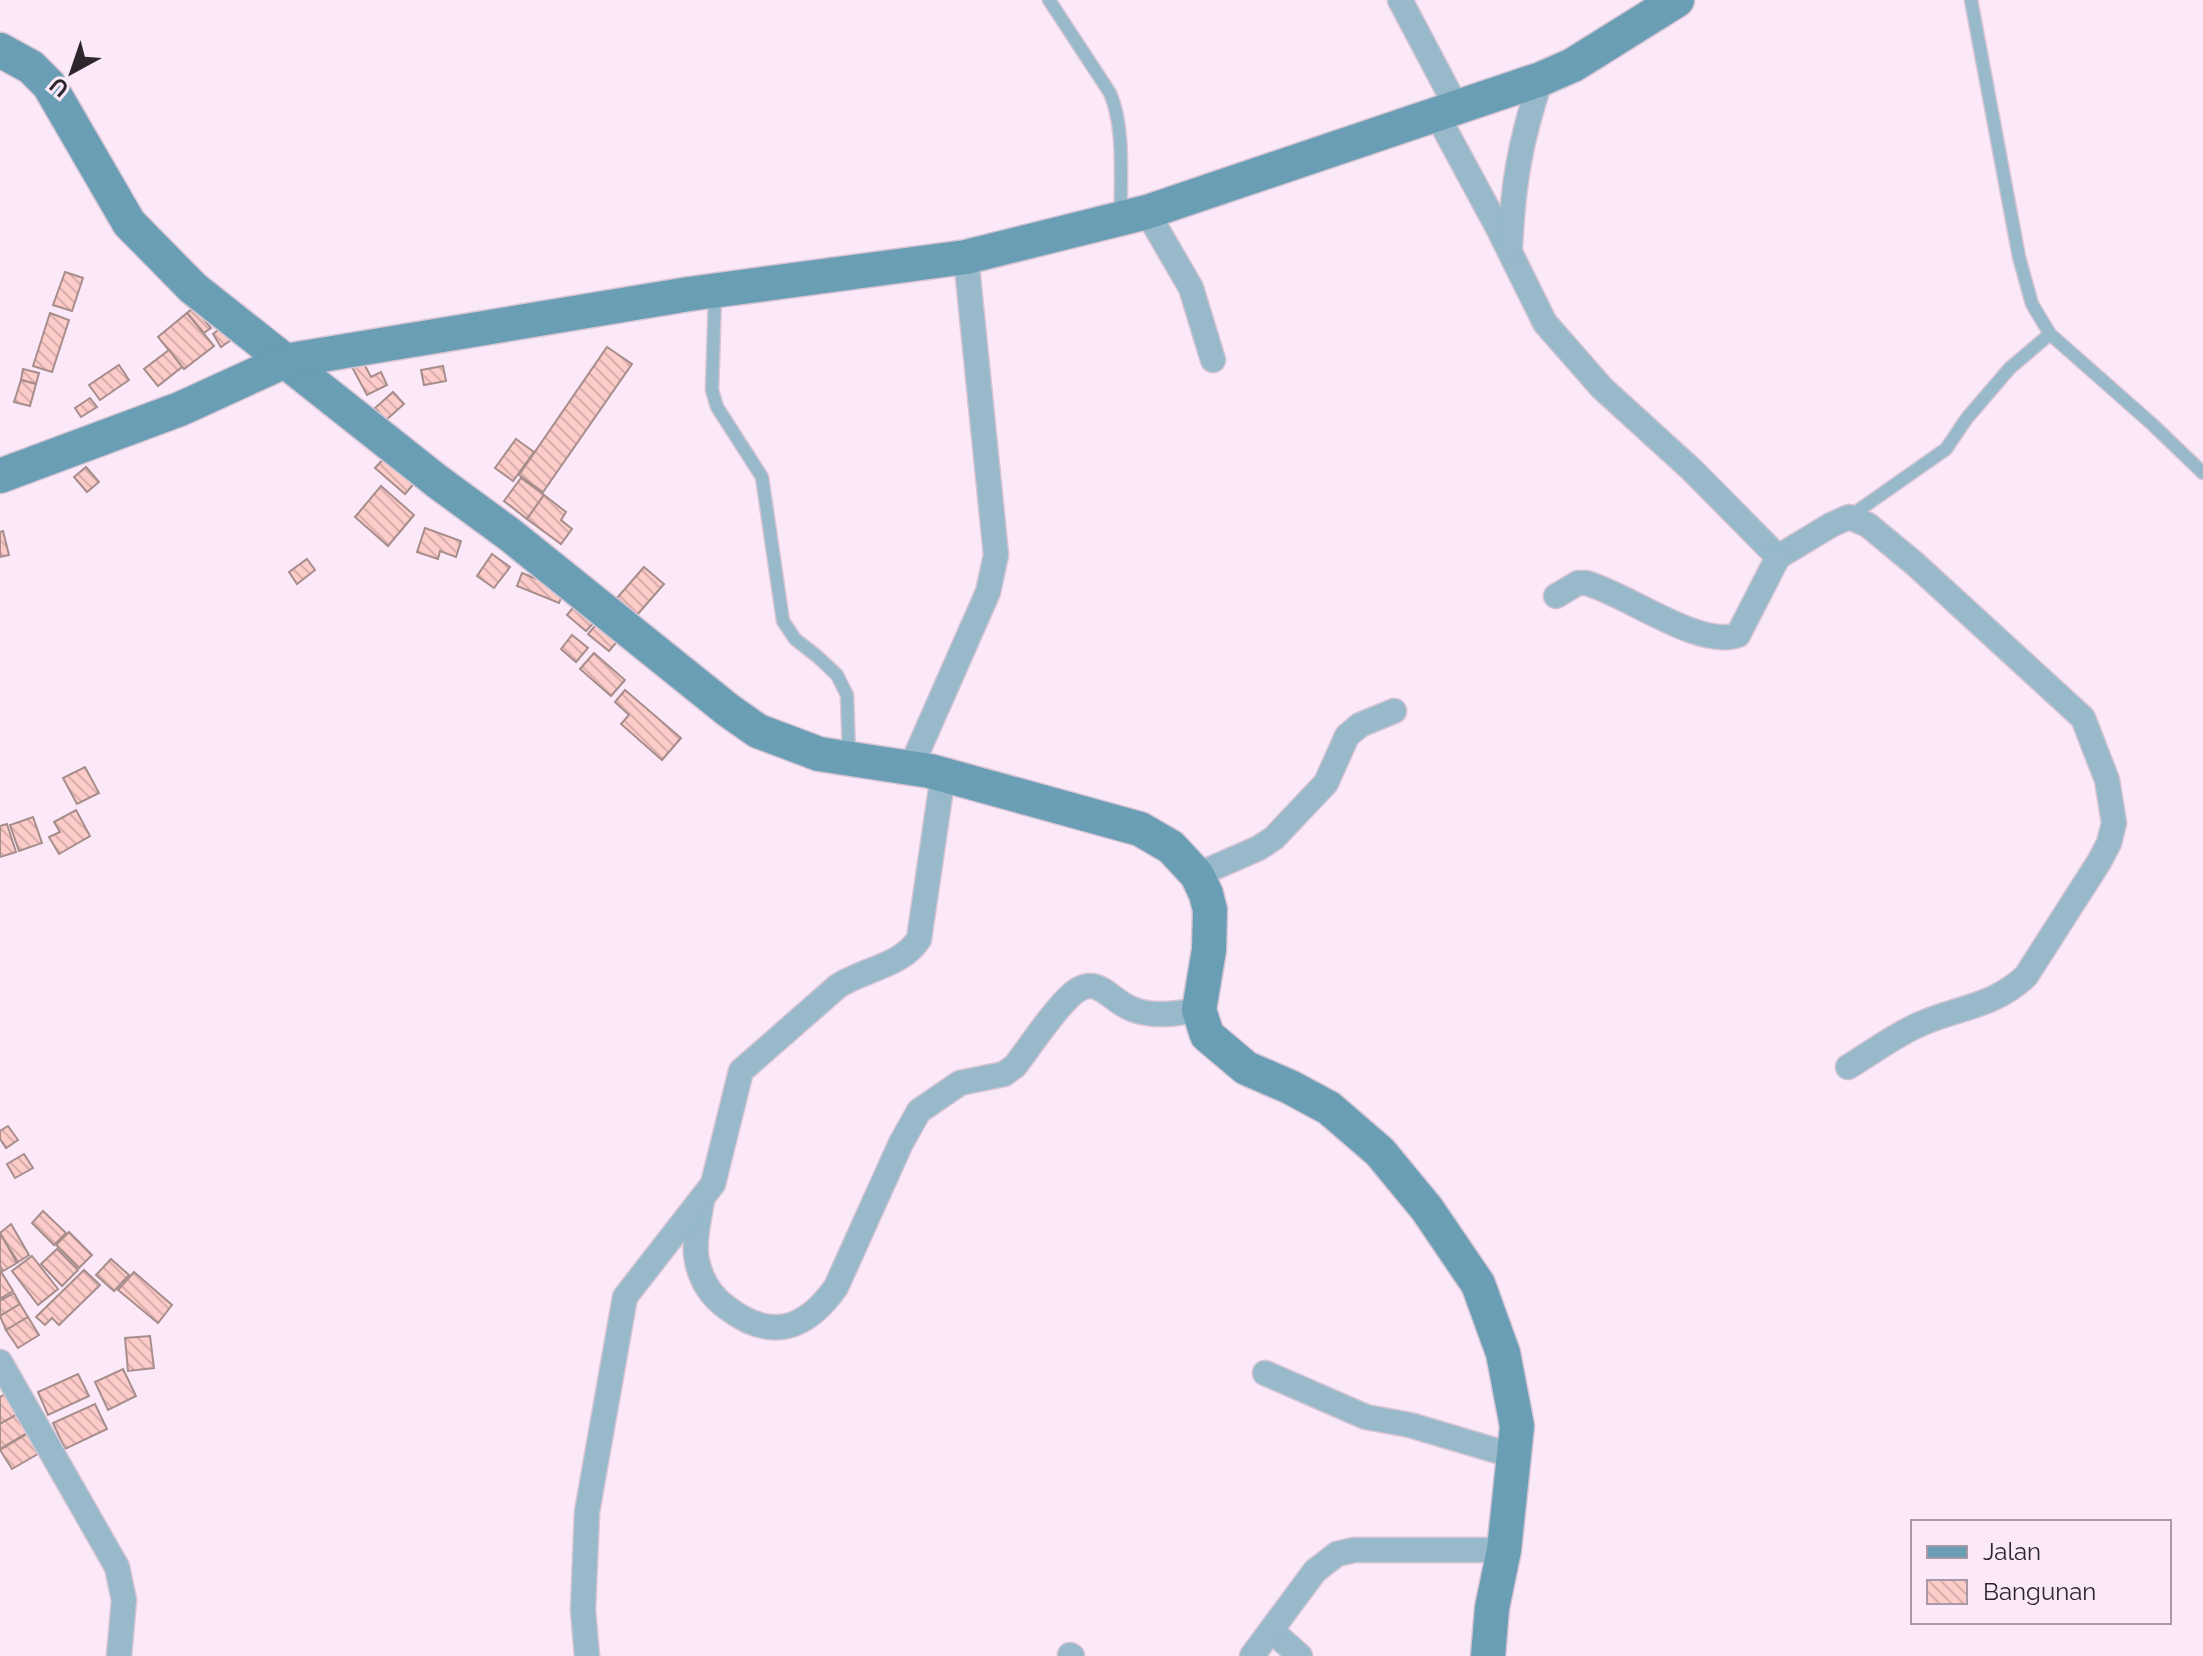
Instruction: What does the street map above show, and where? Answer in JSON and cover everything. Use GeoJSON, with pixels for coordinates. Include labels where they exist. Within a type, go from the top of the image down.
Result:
{"type":"FeatureCollection","features":[{"type":"Feature","properties":{"kind":"street"},"geometry":{"type":"LineString","coordinates":[[1400,0],[1509,253],[1545,323],[1602,388],[1692,470],[1778,557]]}},
{"type":"Feature","properties":{"kind":"street"},"geometry":{"type":"LineString","coordinates":[[0,476],[180,409],[285,361],[715,291],[966,257],[1134,215],[1541,79],[1573,65],[1677,0]]}},
{"type":"Feature","properties":{"kind":"street"},"geometry":{"type":"LineString","coordinates":[[0,50],[31,67],[49,85],[129,223],[193,288],[758,731],[819,754],[943,775],[1140,829],[1171,847],[1197,875],[1210,910],[1209,950],[1199,1010],[1207,1035],[1246,1068],[1329,1108],[1380,1152],[1427,1209],[1478,1284],[1494,1325],[1503,1353],[1517,1426],[1504,1550],[1492,1608],[1488,1656]]}},
{"type":"Feature","properties":{"kind":"street"},"geometry":{"type":"LineString","coordinates":[[1509,253],[1512,191],[1521,143],[1541,79]]}},
{"type":"Feature","properties":{"kind":"street"},"geometry":{"type":"LineString","coordinates":[[1134,215],[1191,288],[1213,360]]}},
{"type":"Feature","properties":{"kind":"street"},"geometry":{"type":"LineString","coordinates":[[910,769],[988,592],[996,555],[966,257]]}},
{"type":"Feature","properties":{"kind":"street"},"geometry":{"type":"LineString","coordinates":[[1556,596],[1578,583],[1586,583],[1704,636],[1727,639],[1738,635],[1778,557],[1849,517],[1868,525],[1915,564],[2083,718],[2107,780],[2114,823],[2099,862],[2026,976],[2010,991],[1980,1005],[1918,1025],[1848,1067]]}},
{"type":"Feature","properties":{"kind":"street"},"geometry":{"type":"LineString","coordinates":[[1197,875],[1259,848],[1280,832],[1326,783],[1347,736],[1360,725],[1394,711]]}},
{"type":"Feature","properties":{"kind":"street"},"geometry":{"type":"LineString","coordinates":[[587,1656],[583,1596],[587,1512],[625,1297],[713,1184],[741,1071],[838,986],[853,976],[900,958],[912,950],[919,939],[943,775]]}},
{"type":"Feature","properties":{"kind":"street"},"geometry":{"type":"LineString","coordinates":[[702,1199],[696,1258],[703,1281],[721,1303],[740,1318],[759,1327],[779,1327],[800,1322],[821,1308],[836,1287],[901,1143],[919,1111],[937,1096],[960,1083],[1004,1074],[1015,1066],[1069,996],[1085,987],[1096,986],[1130,1009],[1160,1015],[1199,1010]]}},
{"type":"Feature","properties":{"kind":"street"},"geometry":{"type":"LineString","coordinates":[[0,1362],[117,1567],[124,1600],[119,1656]]}},
{"type":"Feature","properties":{"kind":"street"},"geometry":{"type":"LineString","coordinates":[[1265,1373],[1366,1417],[1410,1425],[1514,1456]]}},
{"type":"Feature","properties":{"kind":"street"},"geometry":{"type":"LineString","coordinates":[[1252,1656],[1315,1571],[1337,1554],[1354,1550],[1504,1550]]}},
{"type":"Feature","properties":{"kind":"street"},"geometry":{"type":"LineString","coordinates":[[1272,1631],[1300,1656]]}},
{"type":"Feature","properties":{"kind":"lane"},"geometry":{"type":"LineString","coordinates":[[1049,0],[1110,93],[1116,108],[1134,215]]}},
{"type":"Feature","properties":{"kind":"lane"},"geometry":{"type":"LineString","coordinates":[[1971,0],[2019,257],[2032,304],[2050,334],[2203,473]]}},
{"type":"Feature","properties":{"kind":"lane"},"geometry":{"type":"LineString","coordinates":[[715,291],[712,390],[717,407],[762,477],[783,621],[795,639],[837,675],[847,695],[849,758]]}},
{"type":"Feature","properties":{"kind":"lane"},"geometry":{"type":"LineString","coordinates":[[1849,517],[1946,449],[1967,418],[2010,368],[2050,334]]}},
{"type":"Feature","properties":{"kind":"building"},"geometry":{"type":"Polygon","coordinates":[[[65,272],[83,278],[72,311],[53,305],[65,272]]]}},
{"type":"Feature","properties":{"kind":"building"},"geometry":{"type":"Polygon","coordinates":[[[194,307],[211,328],[204,333],[187,313],[194,307]]]}},
{"type":"Feature","properties":{"kind":"building"},"geometry":{"type":"Polygon","coordinates":[[[50,313],[69,320],[52,372],[33,366],[50,313]]]}},
{"type":"Feature","properties":{"kind":"building"},"geometry":{"type":"Polygon","coordinates":[[[187,313],[214,346],[184,369],[158,337],[187,313]]]}},
{"type":"Feature","properties":{"kind":"building"},"geometry":{"type":"Polygon","coordinates":[[[222,327],[231,340],[221,347],[213,334],[222,327]]]}},
{"type":"Feature","properties":{"kind":"building"},"geometry":{"type":"Polygon","coordinates":[[[607,347],[632,364],[543,492],[519,475],[607,347]]]}},
{"type":"Feature","properties":{"kind":"building"},"geometry":{"type":"Polygon","coordinates":[[[169,350],[182,367],[158,386],[144,369],[169,350]]]}},
{"type":"Feature","properties":{"kind":"building"},"geometry":{"type":"Polygon","coordinates":[[[363,362],[371,377],[381,372],[387,385],[367,395],[352,367],[363,362]]]}},
{"type":"Feature","properties":{"kind":"building"},"geometry":{"type":"Polygon","coordinates":[[[119,365],[129,380],[100,400],[89,385],[119,365]]]}},
{"type":"Feature","properties":{"kind":"building"},"geometry":{"type":"Polygon","coordinates":[[[443,366],[446,381],[424,385],[421,370],[443,366]]]}},
{"type":"Feature","properties":{"kind":"building"},"geometry":{"type":"Polygon","coordinates":[[[23,369],[39,373],[36,384],[21,380],[23,369]]]}},
{"type":"Feature","properties":{"kind":"building"},"geometry":{"type":"Polygon","coordinates":[[[21,380],[36,384],[30,406],[14,402],[21,380]]]}},
{"type":"Feature","properties":{"kind":"building"},"geometry":{"type":"Polygon","coordinates":[[[393,392],[404,404],[386,420],[375,408],[393,392]]]}},
{"type":"Feature","properties":{"kind":"building"},"geometry":{"type":"Polygon","coordinates":[[[90,398],[97,407],[81,417],[75,408],[90,398]]]}},
{"type":"Feature","properties":{"kind":"building"},"geometry":{"type":"Polygon","coordinates":[[[516,439],[534,452],[513,481],[495,468],[516,439]]]}},
{"type":"Feature","properties":{"kind":"building"},"geometry":{"type":"Polygon","coordinates":[[[387,455],[417,480],[405,494],[375,468],[387,455]]]}},
{"type":"Feature","properties":{"kind":"building"},"geometry":{"type":"Polygon","coordinates":[[[86,467],[99,482],[87,492],[74,477],[86,467]]]}},
{"type":"Feature","properties":{"kind":"building"},"geometry":{"type":"Polygon","coordinates":[[[521,478],[544,495],[527,519],[504,501],[521,478]]]}},
{"type":"Feature","properties":{"kind":"building"},"geometry":{"type":"Polygon","coordinates":[[[381,486],[414,515],[388,546],[355,517],[381,486]]]}},
{"type":"Feature","properties":{"kind":"building"},"geometry":{"type":"Polygon","coordinates":[[[544,495],[566,512],[561,520],[572,529],[561,544],[527,519],[544,495]]]}},
{"type":"Feature","properties":{"kind":"building"},"geometry":{"type":"Polygon","coordinates":[[[425,528],[461,541],[456,557],[440,551],[438,559],[417,552],[425,528]]]}},
{"type":"Feature","properties":{"kind":"building"},"geometry":{"type":"Polygon","coordinates":[[[3,531],[9,555],[0,557],[0,532],[3,531]]]}},
{"type":"Feature","properties":{"kind":"building"},"geometry":{"type":"Polygon","coordinates":[[[492,554],[510,567],[494,588],[477,576],[492,554]]]}},
{"type":"Feature","properties":{"kind":"building"},"geometry":{"type":"Polygon","coordinates":[[[307,559],[315,570],[297,584],[289,572],[307,559]]]}},
{"type":"Feature","properties":{"kind":"building"},"geometry":{"type":"Polygon","coordinates":[[[644,567],[664,584],[637,615],[617,598],[644,567]]]}},
{"type":"Feature","properties":{"kind":"building"},"geometry":{"type":"Polygon","coordinates":[[[522,573],[564,590],[559,603],[517,586],[522,573]]]}},
{"type":"Feature","properties":{"kind":"building"},"geometry":{"type":"Polygon","coordinates":[[[578,602],[598,618],[586,631],[567,615],[578,602]]]}},
{"type":"Feature","properties":{"kind":"building"},"geometry":{"type":"Polygon","coordinates":[[[601,619],[621,637],[609,651],[588,634],[601,619]]]}},
{"type":"Feature","properties":{"kind":"building"},"geometry":{"type":"Polygon","coordinates":[[[572,635],[588,648],[576,662],[561,649],[572,635]]]}},
{"type":"Feature","properties":{"kind":"building"},"geometry":{"type":"Polygon","coordinates":[[[594,653],[625,680],[611,696],[580,669],[594,653]]]}},
{"type":"Feature","properties":{"kind":"building"},"geometry":{"type":"Polygon","coordinates":[[[625,690],[681,738],[662,760],[621,724],[629,715],[615,702],[625,690]]]}},
{"type":"Feature","properties":{"kind":"building"},"geometry":{"type":"Polygon","coordinates":[[[85,767],[99,793],[77,804],[63,778],[85,767]]]}},
{"type":"Feature","properties":{"kind":"building"},"geometry":{"type":"Polygon","coordinates":[[[76,810],[90,836],[59,854],[49,837],[60,832],[54,822],[76,810]]]}},
{"type":"Feature","properties":{"kind":"building"},"geometry":{"type":"Polygon","coordinates":[[[33,817],[42,843],[19,851],[10,825],[33,817]]]}},
{"type":"Feature","properties":{"kind":"building"},"geometry":{"type":"Polygon","coordinates":[[[7,824],[16,852],[0,857],[0,826],[7,824]]]}},
{"type":"Feature","properties":{"kind":"building"},"geometry":{"type":"Polygon","coordinates":[[[8,1126],[18,1140],[6,1148],[0,1139],[0,1131],[8,1126]]]}},
{"type":"Feature","properties":{"kind":"building"},"geometry":{"type":"Polygon","coordinates":[[[24,1154],[33,1168],[15,1178],[7,1164],[24,1154]]]}},
{"type":"Feature","properties":{"kind":"building"},"geometry":{"type":"Polygon","coordinates":[[[43,1211],[66,1233],[54,1245],[32,1223],[43,1211]]]}},
{"type":"Feature","properties":{"kind":"building"},"geometry":{"type":"Polygon","coordinates":[[[11,1224],[29,1255],[18,1262],[0,1233],[11,1224]]]}},
{"type":"Feature","properties":{"kind":"building"},"geometry":{"type":"Polygon","coordinates":[[[69,1232],[92,1255],[79,1268],[56,1245],[69,1232]]]}},
{"type":"Feature","properties":{"kind":"building"},"geometry":{"type":"Polygon","coordinates":[[[0,1233],[17,1263],[3,1271],[0,1266],[0,1233]]]}},
{"type":"Feature","properties":{"kind":"building"},"geometry":{"type":"Polygon","coordinates":[[[57,1249],[78,1270],[62,1286],[41,1264],[57,1249]]]}},
{"type":"Feature","properties":{"kind":"building"},"geometry":{"type":"Polygon","coordinates":[[[32,1256],[58,1289],[38,1305],[12,1271],[32,1256]]]}},
{"type":"Feature","properties":{"kind":"building"},"geometry":{"type":"Polygon","coordinates":[[[111,1259],[129,1275],[114,1291],[96,1275],[111,1259]]]}},
{"type":"Feature","properties":{"kind":"building"},"geometry":{"type":"Polygon","coordinates":[[[0,1270],[13,1291],[0,1299],[0,1270]]]}},
{"type":"Feature","properties":{"kind":"building"},"geometry":{"type":"Polygon","coordinates":[[[84,1270],[100,1285],[59,1325],[52,1318],[45,1325],[36,1317],[84,1270]]]}},
{"type":"Feature","properties":{"kind":"building"},"geometry":{"type":"Polygon","coordinates":[[[134,1272],[172,1305],[158,1323],[118,1290],[134,1272]]]}},
{"type":"Feature","properties":{"kind":"building"},"geometry":{"type":"Polygon","coordinates":[[[14,1293],[20,1304],[0,1316],[0,1301],[14,1293]]]}},
{"type":"Feature","properties":{"kind":"building"},"geometry":{"type":"Polygon","coordinates":[[[20,1304],[28,1317],[6,1330],[0,1316],[20,1304]]]}},
{"type":"Feature","properties":{"kind":"building"},"geometry":{"type":"Polygon","coordinates":[[[28,1317],[39,1335],[18,1348],[6,1330],[28,1317]]]}},
{"type":"Feature","properties":{"kind":"building"},"geometry":{"type":"Polygon","coordinates":[[[150,1336],[154,1368],[128,1371],[125,1338],[150,1336]]]}},
{"type":"Feature","properties":{"kind":"building"},"geometry":{"type":"Polygon","coordinates":[[[123,1369],[136,1396],[108,1410],[95,1382],[123,1369]]]}},
{"type":"Feature","properties":{"kind":"building"},"geometry":{"type":"Polygon","coordinates":[[[78,1374],[89,1396],[48,1415],[38,1392],[78,1374]]]}},
{"type":"Feature","properties":{"kind":"building"},"geometry":{"type":"Polygon","coordinates":[[[9,1392],[21,1412],[0,1424],[0,1397],[9,1392]]]}},
{"type":"Feature","properties":{"kind":"building"},"geometry":{"type":"Polygon","coordinates":[[[95,1404],[107,1429],[65,1449],[53,1423],[95,1404]]]}},
{"type":"Feature","properties":{"kind":"building"},"geometry":{"type":"Polygon","coordinates":[[[21,1412],[32,1430],[0,1449],[0,1424],[21,1412]]]}},
{"type":"Feature","properties":{"kind":"building"},"geometry":{"type":"Polygon","coordinates":[[[32,1431],[43,1451],[12,1469],[0,1450],[32,1431]]]}}]}
